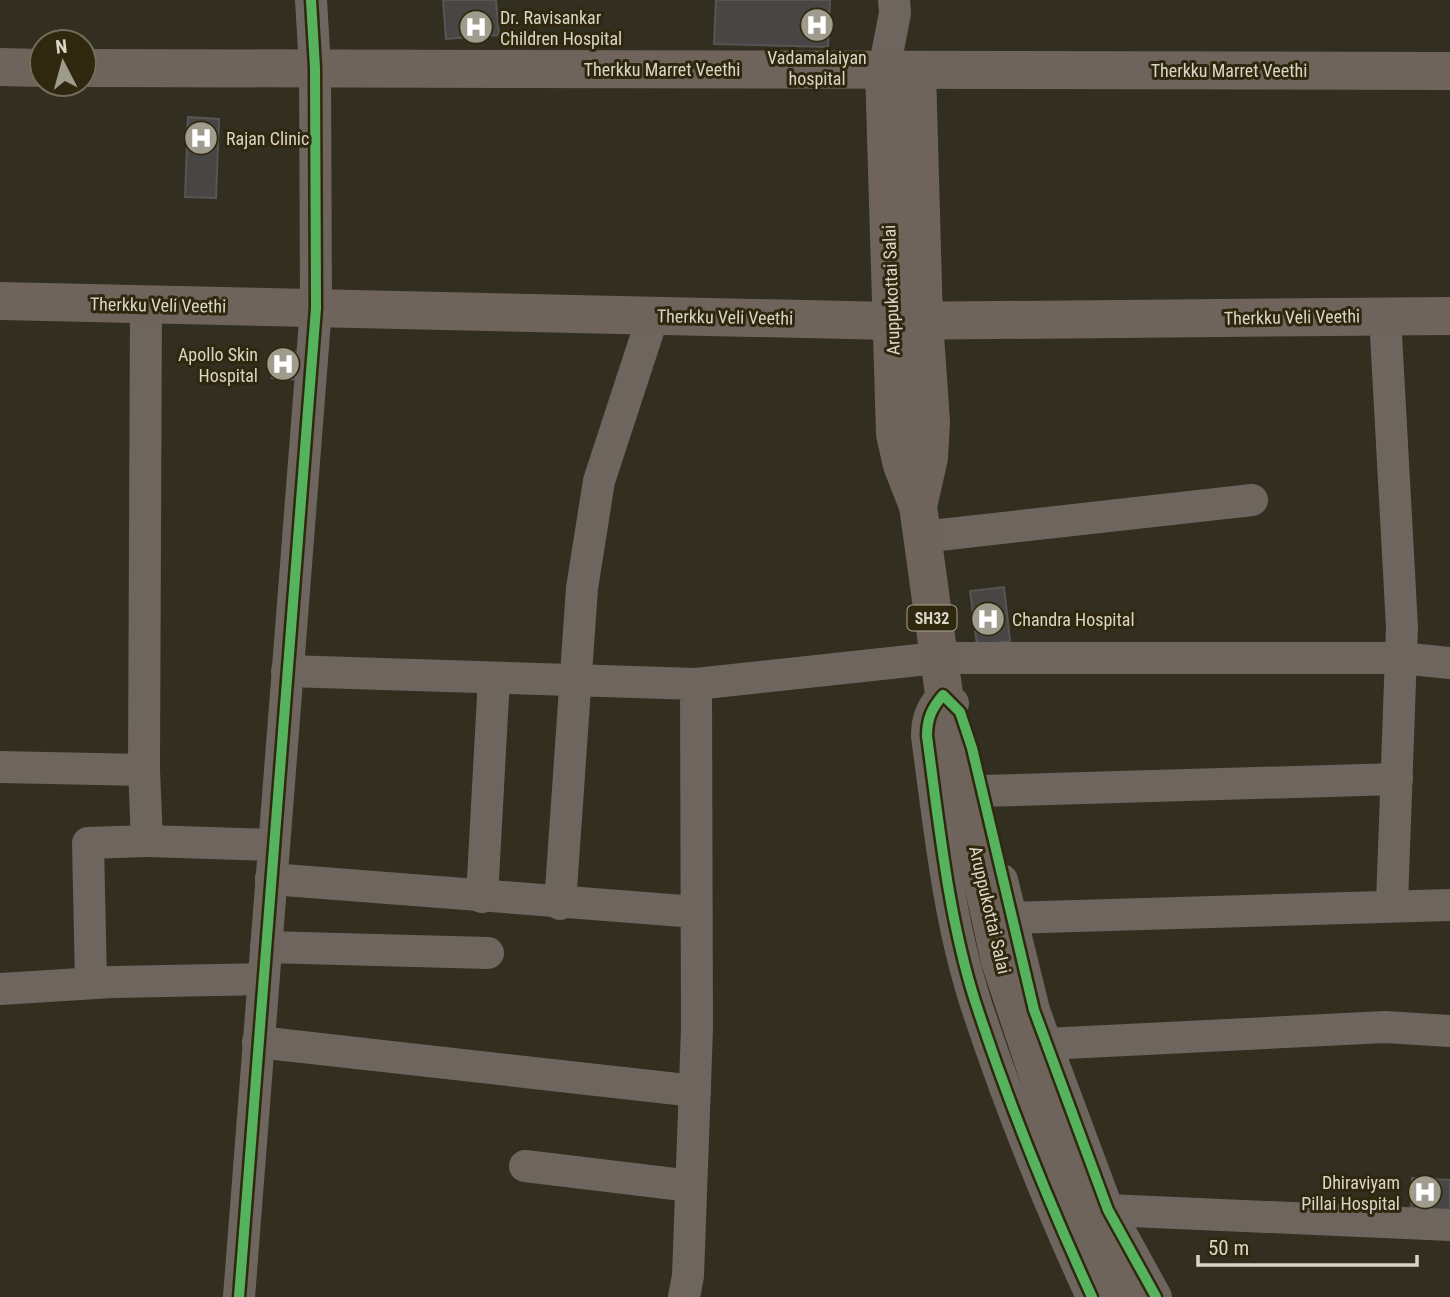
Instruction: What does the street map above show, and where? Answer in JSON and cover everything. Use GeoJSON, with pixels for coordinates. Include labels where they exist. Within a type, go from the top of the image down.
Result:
{"type":"FeatureCollection","features":[{"type":"Feature","properties":{"kind":"main road"},"geometry":{"type":"LineString","coordinates":[[0,67],[28,68]]}},
{"type":"Feature","properties":{"kind":"main road","name":"Therkku Marret Veethi"},"geometry":{"type":"LineString","coordinates":[[98,68],[1450,71]]}},
{"type":"Feature","properties":{"kind":"main road","name":"Aruppukottai Salai"},"geometry":{"type":"LineString","coordinates":[[901,70],[908,321],[930,422],[929,458],[920,521],[946,713],[1000,961],[1085,1216],[1127,1297]]}},
{"type":"Feature","properties":{"kind":"main road","name":"Therkku Veli Veethi"},"geometry":{"type":"LineString","coordinates":[[0,301],[908,321],[1450,316]]}},
{"type":"Feature","properties":{"kind":"street"},"geometry":{"type":"LineString","coordinates":[[239,1297],[316,308],[315,68],[311,0]]}},
{"type":"Feature","properties":{"kind":"street"},"geometry":{"type":"LineString","coordinates":[[895,7],[901,70]]}},
{"type":"Feature","properties":{"kind":"street"},"geometry":{"type":"LineString","coordinates":[[146,304],[144,770],[147,841]]}},
{"type":"Feature","properties":{"kind":"street"},"geometry":{"type":"LineString","coordinates":[[560,904],[582,588],[599,481],[653,316]]}},
{"type":"Feature","properties":{"kind":"street"},"geometry":{"type":"LineString","coordinates":[[1385,316],[1402,626],[1392,904]]}},
{"type":"Feature","properties":{"kind":"street"},"geometry":{"type":"LineString","coordinates":[[920,521],[1252,500]]}},
{"type":"Feature","properties":{"kind":"street"},"geometry":{"type":"LineString","coordinates":[[287,671],[696,684],[937,658],[1401,658],[1450,663]]}},
{"type":"Feature","properties":{"kind":"street"},"geometry":{"type":"LineString","coordinates":[[482,897],[494,678]]}},
{"type":"Feature","properties":{"kind":"street"},"geometry":{"type":"LineString","coordinates":[[684,1297],[688,1276],[695,1091],[696,684]]}},
{"type":"Feature","properties":{"kind":"street"},"geometry":{"type":"LineString","coordinates":[[1092,1297],[1044,1191],[975,999],[945,867],[927,736],[927,722],[933,708],[946,713],[955,704],[963,720],[1034,1010],[1108,1210],[1156,1297]]}},
{"type":"Feature","properties":{"kind":"street"},"geometry":{"type":"LineString","coordinates":[[0,767],[144,770]]}},
{"type":"Feature","properties":{"kind":"street"},"geometry":{"type":"LineString","coordinates":[[981,791],[1396,779]]}},
{"type":"Feature","properties":{"kind":"street"},"geometry":{"type":"LineString","coordinates":[[90,983],[88,842],[274,845]]}},
{"type":"Feature","properties":{"kind":"street"},"geometry":{"type":"LineString","coordinates":[[271,879],[560,904],[696,912]]}},
{"type":"Feature","properties":{"kind":"street"},"geometry":{"type":"LineString","coordinates":[[1010,918],[1392,904],[1450,905]]}},
{"type":"Feature","properties":{"kind":"street"},"geometry":{"type":"LineString","coordinates":[[266,947],[488,953]]}},
{"type":"Feature","properties":{"kind":"street"},"geometry":{"type":"LineString","coordinates":[[0,989],[90,983],[263,979]]}},
{"type":"Feature","properties":{"kind":"street"},"geometry":{"type":"LineString","coordinates":[[1046,1044],[1385,1027],[1450,1031]]}},
{"type":"Feature","properties":{"kind":"street"},"geometry":{"type":"LineString","coordinates":[[258,1042],[695,1091]]}},
{"type":"Feature","properties":{"kind":"street"},"geometry":{"type":"LineString","coordinates":[[525,1166],[691,1186]]}},
{"type":"Feature","properties":{"kind":"street"},"geometry":{"type":"LineString","coordinates":[[1108,1210],[1450,1225]]}},
{"type":"Feature","properties":{"kind":"building"},"geometry":{"type":"Polygon","coordinates":[[[443,0],[496,0],[499,35],[446,39],[443,0]]]}},
{"type":"Feature","properties":{"kind":"building"},"geometry":{"type":"Polygon","coordinates":[[[716,0],[830,0],[828,47],[714,44],[716,0]]]}},
{"type":"Feature","properties":{"kind":"building"},"geometry":{"type":"Polygon","coordinates":[[[188,117],[219,119],[216,198],[185,197],[188,117]]]}},
{"type":"Feature","properties":{"kind":"building"},"geometry":{"type":"Polygon","coordinates":[[[274,351],[304,352],[302,380],[272,378],[274,351]]]}},
{"type":"Feature","properties":{"kind":"building"},"geometry":{"type":"Polygon","coordinates":[[[1004,587],[1010,641],[977,645],[970,591],[1004,587]]]}},
{"type":"Feature","properties":{"kind":"building"},"geometry":{"type":"Polygon","coordinates":[[[1412,1178],[1450,1180],[1450,1216],[1411,1214],[1412,1178]]]}},
{"type":"Feature","properties":{"kind":"cycle path"},"geometry":{"type":"LineString","coordinates":[[239,1297],[316,308],[315,68],[311,0]]}},
{"type":"Feature","properties":{"kind":"cycle path"},"geometry":{"type":"LineString","coordinates":[[1092,1297],[1015,1114],[966,969],[945,870],[927,736],[931,714],[943,695],[960,712],[972,748],[1034,1010],[1108,1210],[1156,1297]]}},
{"type":"Feature","properties":{"kind":"place","name":"Vadamalaiyan hospital"},"geometry":{"type":"Point","coordinates":[817,25]}},
{"type":"Feature","properties":{"kind":"place","name":"Dr. Ravisankar Children Hospital"},"geometry":{"type":"Point","coordinates":[476,27]}},
{"type":"Feature","properties":{"kind":"place","name":"Rajan Clinic"},"geometry":{"type":"Point","coordinates":[201,138]}},
{"type":"Feature","properties":{"kind":"place","name":"Apollo Skin Hospital"},"geometry":{"type":"Point","coordinates":[283,364]}},
{"type":"Feature","properties":{"kind":"place","name":"Chandra Hospital"},"geometry":{"type":"Point","coordinates":[988,619]}},
{"type":"Feature","properties":{"kind":"place","name":"Dhiraviyam Pillai Hospital"},"geometry":{"type":"Point","coordinates":[1425,1192]}}]}
